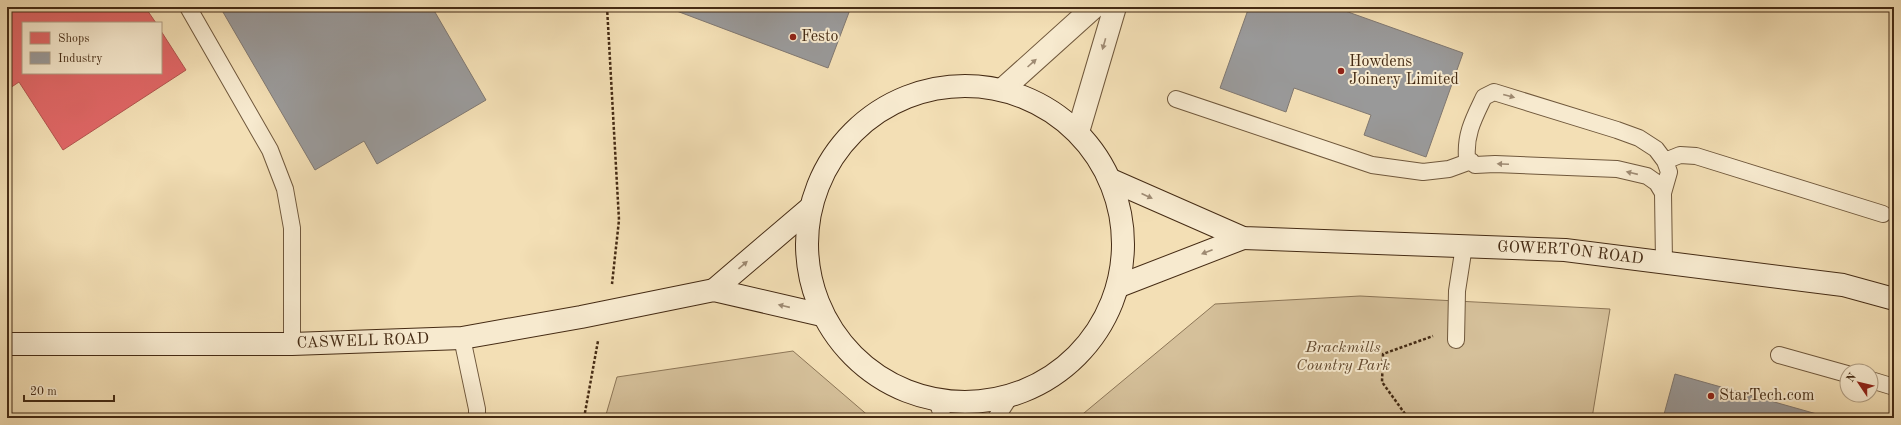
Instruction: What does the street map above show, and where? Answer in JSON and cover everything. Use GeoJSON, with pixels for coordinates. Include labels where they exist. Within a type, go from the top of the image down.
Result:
{"type":"FeatureCollection","features":[{"type":"Feature","properties":{"kind":"street"},"geometry":{"type":"LineString","coordinates":[[1003,89],[1094,7]]}},
{"type":"Feature","properties":{"kind":"street"},"geometry":{"type":"LineString","coordinates":[[1078,132],[1115,7]]}},
{"type":"Feature","properties":{"kind":"street"},"geometry":{"type":"LineString","coordinates":[[953,85],[1003,89],[1044,105],[1078,132],[1098,155],[1112,180],[1124,233],[1119,286],[1096,335],[1058,374],[1009,398],[973,403],[940,410],[890,385],[851,356],[822,315],[807,262],[810,208],[829,162],[862,124],[904,97],[953,85]]}},
{"type":"Feature","properties":{"kind":"street","name":"GOWERTON ROAD"},"geometry":{"type":"LineString","coordinates":[[1112,180],[1243,238],[1565,250],[1843,285],[1894,299]]}},
{"type":"Feature","properties":{"kind":"street","name":"CASWELL ROAD"},"geometry":{"type":"LineString","coordinates":[[714,290],[810,208]]}},
{"type":"Feature","properties":{"kind":"street","name":"GOWERTON ROAD"},"geometry":{"type":"LineString","coordinates":[[1119,286],[1243,238]]}},
{"type":"Feature","properties":{"kind":"street","name":"CASWELL ROAD"},"geometry":{"type":"LineString","coordinates":[[7,344],[292,344],[462,338],[581,317],[714,290],[822,315]]}},
{"type":"Feature","properties":{"kind":"lane"},"geometry":{"type":"LineString","coordinates":[[188,7],[270,150],[285,189],[292,228],[292,344]]}},
{"type":"Feature","properties":{"kind":"lane"},"geometry":{"type":"LineString","coordinates":[[1664,193],[1657,183],[1647,176],[1617,169],[1510,164],[1475,165],[1467,158],[1466,143],[1475,116],[1484,97],[1494,92],[1574,116],[1639,138],[1656,149],[1665,161],[1669,172],[1664,193],[1664,262]]}},
{"type":"Feature","properties":{"kind":"lane"},"geometry":{"type":"LineString","coordinates":[[1176,99],[1372,165],[1423,172],[1449,169],[1471,161]]}},
{"type":"Feature","properties":{"kind":"lane"},"geometry":{"type":"LineString","coordinates":[[1665,161],[1680,155],[1696,156],[1883,214]]}},
{"type":"Feature","properties":{"kind":"lane"},"geometry":{"type":"LineString","coordinates":[[1456,335],[1457,291],[1464,246]]}},
{"type":"Feature","properties":{"kind":"lane"},"geometry":{"type":"LineString","coordinates":[[462,338],[477,408],[477,418]]}},
{"type":"Feature","properties":{"kind":"lane"},"geometry":{"type":"LineString","coordinates":[[1779,355],[1839,372]]}},
{"type":"Feature","properties":{"kind":"lane"},"geometry":{"type":"LineString","coordinates":[[1879,382],[1894,387]]}},
{"type":"Feature","properties":{"kind":"lane"},"geometry":{"type":"LineString","coordinates":[[996,418],[1009,398]]}},
{"type":"Feature","properties":{"kind":"path"},"geometry":{"type":"LineString","coordinates":[[607,7],[619,220],[612,285]]}},
{"type":"Feature","properties":{"kind":"path"},"geometry":{"type":"LineString","coordinates":[[1408,418],[1382,382],[1382,354],[1442,332],[1456,335]]}},
{"type":"Feature","properties":{"kind":"path"},"geometry":{"type":"LineString","coordinates":[[584,418],[590,385]]}},
{"type":"Feature","properties":{"kind":"green space","name":"Brackmills Country Park"},"geometry":{"type":"Polygon","coordinates":[[[1360,296],[1610,309],[1592,418],[1078,418],[1215,304],[1360,296]]]}},
{"type":"Feature","properties":{"kind":"green space"},"geometry":{"type":"Polygon","coordinates":[[[793,351],[871,418],[605,418],[617,377],[793,351]]]}},
{"type":"Feature","properties":{"kind":"building: Shops"},"geometry":{"type":"Polygon","coordinates":[[[7,7],[145,7],[155,22],[22,22],[22,74],[162,74],[162,33],[186,70],[63,150],[19,82],[7,90],[7,7]]]}},
{"type":"Feature","properties":{"kind":"building: Industry"},"geometry":{"type":"Polygon","coordinates":[[[220,7],[432,7],[486,100],[377,164],[364,141],[315,170],[220,7]]]}},
{"type":"Feature","properties":{"kind":"building: Industry","name":"Festo"},"geometry":{"type":"Polygon","coordinates":[[[666,7],[851,7],[828,68],[666,7]]]}},
{"type":"Feature","properties":{"kind":"building: Industry","name":"Howdens Joinery Limited"},"geometry":{"type":"Polygon","coordinates":[[[1249,7],[1334,7],[1463,53],[1426,157],[1364,135],[1371,115],[1294,88],[1286,112],[1220,88],[1249,7]]]}},
{"type":"Feature","properties":{"kind":"building: Industry","name":"StarTech.com"},"geometry":{"type":"Polygon","coordinates":[[[1675,374],[1831,418],[1663,418],[1675,374]]]}},
{"type":"Feature","properties":{"kind":"place","name":"Festo"},"geometry":{"type":"Point","coordinates":[793,37]}},
{"type":"Feature","properties":{"kind":"place","name":"Howdens Joinery Limited"},"geometry":{"type":"Point","coordinates":[1341,71]}},
{"type":"Feature","properties":{"kind":"place","name":"StarTech.com"},"geometry":{"type":"Point","coordinates":[1711,396]}}]}
